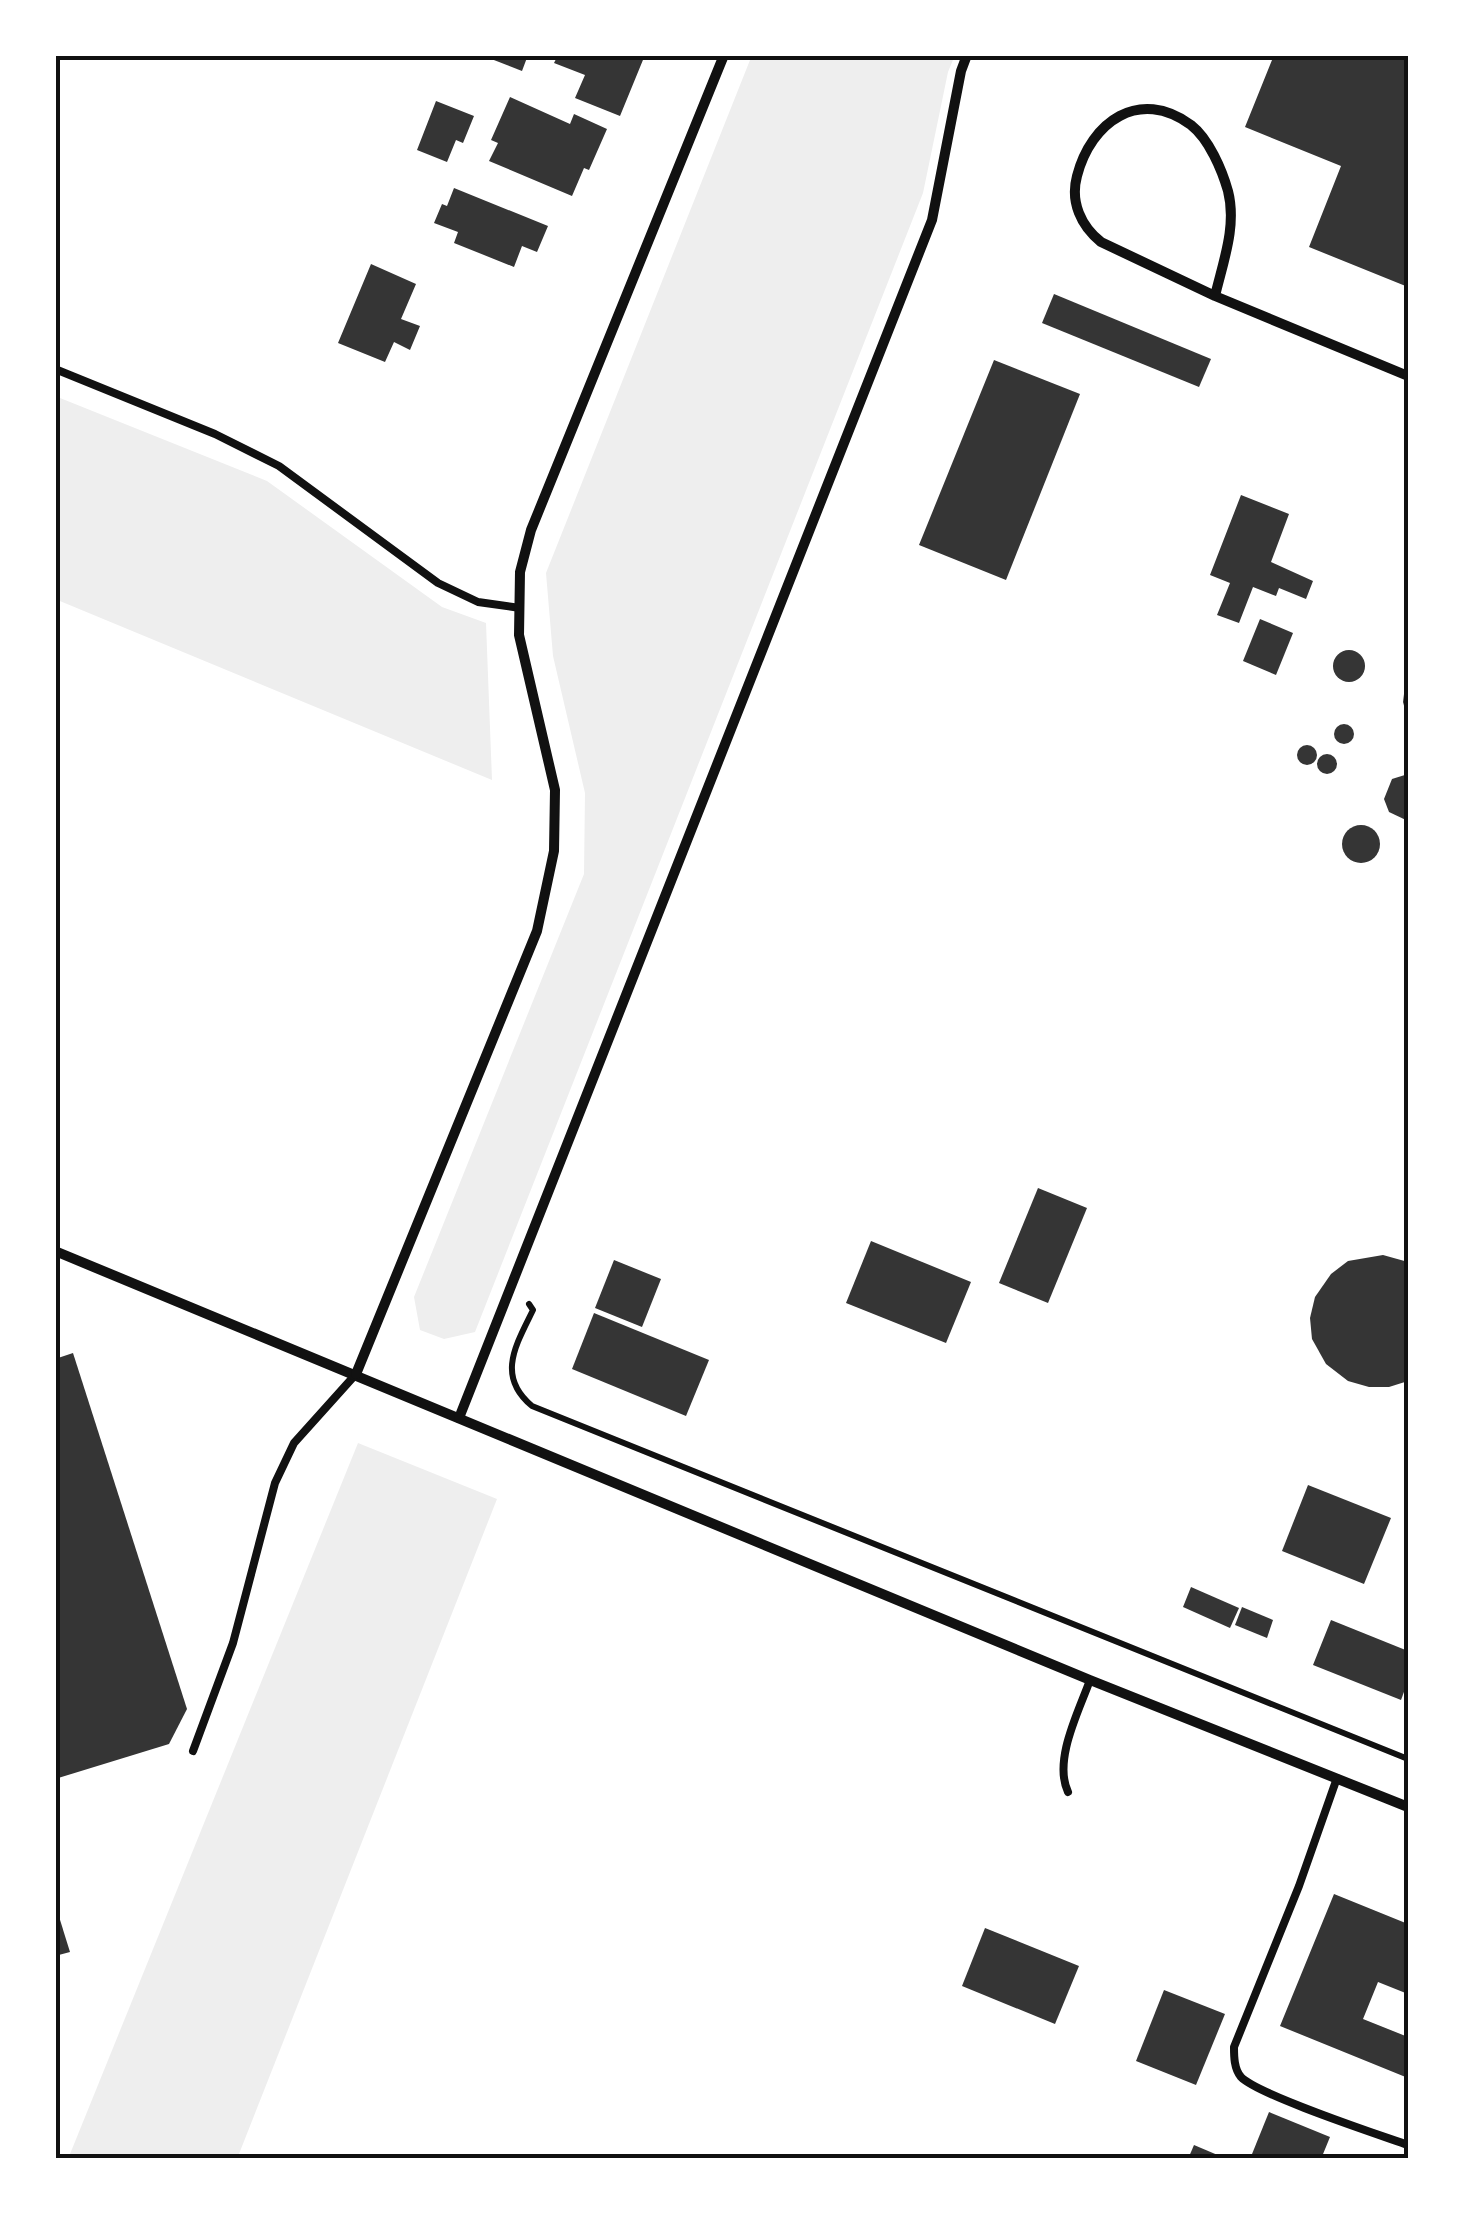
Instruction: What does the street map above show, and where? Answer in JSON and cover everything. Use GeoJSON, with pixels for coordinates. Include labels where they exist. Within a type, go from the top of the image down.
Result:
{"type":"FeatureCollection","features":[{"type":"Feature","properties":{"kind":"street"},"geometry":{"type":"LineString","coordinates":[[356,1374],[538,930],[554,851],[555,790],[518,635],[520,572],[531,530],[724,55]]}},
{"type":"Feature","properties":{"kind":"street"},"geometry":{"type":"LineString","coordinates":[[459,1418],[932,220],[967,55]]}},
{"type":"Feature","properties":{"kind":"street"},"geometry":{"type":"LineString","coordinates":[[1215,296],[1230,236],[1229,194],[1216,160],[1193,127],[1170,114],[1144,108],[1121,114],[1094,137],[1079,165],[1073,189],[1085,230],[1102,242],[1215,296],[1408,376]]}},
{"type":"Feature","properties":{"kind":"street"},"geometry":{"type":"LineString","coordinates":[[55,1250],[1090,1680],[1408,1807]]}},
{"type":"Feature","properties":{"kind":"lane"},"geometry":{"type":"LineString","coordinates":[[55,369],[215,434],[279,466],[438,583],[478,602],[520,608]]}},
{"type":"Feature","properties":{"kind":"lane"},"geometry":{"type":"LineString","coordinates":[[193,1751],[233,1644],[274,1483],[294,1443],[356,1374]]}},
{"type":"Feature","properties":{"kind":"lane"},"geometry":{"type":"LineString","coordinates":[[1068,1792],[1063,1782],[1065,1756],[1090,1680]]}},
{"type":"Feature","properties":{"kind":"lane"},"geometry":{"type":"LineString","coordinates":[[1338,1778],[1234,2047],[1235,2062],[1240,2076],[1269,2092],[1408,2145]]}},
{"type":"Feature","properties":{"kind":"path"},"geometry":{"type":"LineString","coordinates":[[525,1296],[533,1310],[517,1344],[511,1376],[514,1387],[532,1406],[1408,1759]]}},
{"type":"Feature","properties":{"kind":"shaded area"},"geometry":{"type":"Polygon","coordinates":[[[752,55],[955,55],[923,193],[475,1332],[444,1339],[420,1330],[414,1297],[584,874],[585,793],[553,656],[546,573],[752,55]]]}},
{"type":"Feature","properties":{"kind":"shaded area"},"geometry":{"type":"Polygon","coordinates":[[[55,396],[267,481],[442,607],[486,623],[492,780],[55,599],[55,396]]]}},
{"type":"Feature","properties":{"kind":"shaded area"},"geometry":{"type":"Polygon","coordinates":[[[358,1443],[497,1499],[237,2159],[68,2159],[358,1443]]]}},
{"type":"Feature","properties":{"kind":"building"},"geometry":{"type":"Polygon","coordinates":[[[481,55],[528,55],[522,71],[481,55]]]}},
{"type":"Feature","properties":{"kind":"building"},"geometry":{"type":"Polygon","coordinates":[[[558,55],[645,55],[620,116],[575,98],[585,75],[554,63],[558,55]]]}},
{"type":"Feature","properties":{"kind":"building"},"geometry":{"type":"Polygon","coordinates":[[[1274,55],[1408,55],[1408,287],[1309,247],[1341,166],[1245,127],[1274,55]]]}},
{"type":"Feature","properties":{"kind":"building"},"geometry":{"type":"Polygon","coordinates":[[[510,97],[570,124],[574,114],[607,129],[589,170],[584,168],[572,196],[489,161],[498,143],[491,140],[510,97]]]}},
{"type":"Feature","properties":{"kind":"building"},"geometry":{"type":"Polygon","coordinates":[[[436,101],[474,116],[463,143],[456,140],[447,162],[417,150],[436,101]]]}},
{"type":"Feature","properties":{"kind":"building"},"geometry":{"type":"Polygon","coordinates":[[[454,188],[548,226],[537,252],[522,246],[514,267],[454,243],[458,232],[434,223],[454,188]]]}},
{"type":"Feature","properties":{"kind":"building"},"geometry":{"type":"Polygon","coordinates":[[[371,264],[416,284],[401,319],[420,326],[410,350],[394,342],[385,362],[338,343],[371,264]]]}},
{"type":"Feature","properties":{"kind":"building"},"geometry":{"type":"Polygon","coordinates":[[[1054,294],[1211,359],[1199,387],[1042,323],[1054,294]]]}},
{"type":"Feature","properties":{"kind":"building"},"geometry":{"type":"Polygon","coordinates":[[[994,360],[1080,394],[1006,580],[919,545],[994,360]]]}},
{"type":"Feature","properties":{"kind":"building"},"geometry":{"type":"Polygon","coordinates":[[[1241,495],[1289,514],[1271,562],[1313,581],[1306,599],[1279,588],[1276,596],[1253,587],[1239,623],[1217,615],[1230,583],[1210,575],[1241,495]]]}},
{"type":"Feature","properties":{"kind":"building"},"geometry":{"type":"Polygon","coordinates":[[[1260,619],[1293,633],[1276,675],[1243,661],[1260,619]]]}},
{"type":"Feature","properties":{"kind":"building"},"geometry":{"type":"Polygon","coordinates":[[[1349,650],[1360,655],[1365,666],[1360,677],[1349,682],[1338,677],[1333,666],[1338,655],[1349,650]]]}},
{"type":"Feature","properties":{"kind":"building"},"geometry":{"type":"Polygon","coordinates":[[[1408,679],[1407,717],[1403,702],[1408,679]]]}},
{"type":"Feature","properties":{"kind":"building"},"geometry":{"type":"Polygon","coordinates":[[[1340,724],[1348,724],[1354,734],[1348,744],[1340,744],[1334,738],[1334,730],[1340,724]]]}},
{"type":"Feature","properties":{"kind":"building"},"geometry":{"type":"Polygon","coordinates":[[[1307,745],[1317,755],[1307,765],[1297,755],[1307,745]]]}},
{"type":"Feature","properties":{"kind":"building"},"geometry":{"type":"Polygon","coordinates":[[[1327,754],[1337,764],[1327,774],[1317,764],[1327,754]]]}},
{"type":"Feature","properties":{"kind":"building"},"geometry":{"type":"Polygon","coordinates":[[[1408,774],[1408,821],[1389,812],[1384,799],[1392,779],[1408,774]]]}},
{"type":"Feature","properties":{"kind":"building"},"geometry":{"type":"Polygon","coordinates":[[[1361,825],[1374,831],[1380,844],[1374,857],[1361,863],[1348,857],[1342,844],[1348,831],[1361,825]]]}},
{"type":"Feature","properties":{"kind":"building"},"geometry":{"type":"Polygon","coordinates":[[[1038,1188],[1087,1208],[1048,1303],[999,1283],[1038,1188]]]}},
{"type":"Feature","properties":{"kind":"building"},"geometry":{"type":"Polygon","coordinates":[[[871,1241],[971,1282],[946,1343],[846,1303],[871,1241]]]}},
{"type":"Feature","properties":{"kind":"building"},"geometry":{"type":"Polygon","coordinates":[[[1383,1255],[1408,1262],[1408,1381],[1389,1387],[1369,1387],[1348,1381],[1326,1364],[1312,1339],[1310,1318],[1315,1297],[1331,1274],[1348,1261],[1383,1255]]]}},
{"type":"Feature","properties":{"kind":"building"},"geometry":{"type":"Polygon","coordinates":[[[614,1260],[661,1279],[642,1327],[595,1308],[614,1260]]]}},
{"type":"Feature","properties":{"kind":"building"},"geometry":{"type":"Polygon","coordinates":[[[594,1313],[709,1360],[686,1416],[572,1369],[594,1313]]]}},
{"type":"Feature","properties":{"kind":"building"},"geometry":{"type":"Polygon","coordinates":[[[73,1353],[187,1709],[169,1744],[55,1779],[55,1359],[73,1353]]]}},
{"type":"Feature","properties":{"kind":"building"},"geometry":{"type":"Polygon","coordinates":[[[1308,1485],[1391,1518],[1364,1584],[1282,1551],[1308,1485]]]}},
{"type":"Feature","properties":{"kind":"building"},"geometry":{"type":"Polygon","coordinates":[[[1191,1587],[1239,1608],[1230,1628],[1183,1607],[1191,1587]]]}},
{"type":"Feature","properties":{"kind":"building"},"geometry":{"type":"Polygon","coordinates":[[[1242,1607],[1273,1620],[1267,1638],[1235,1625],[1242,1607]]]}},
{"type":"Feature","properties":{"kind":"building"},"geometry":{"type":"Polygon","coordinates":[[[1331,1620],[1408,1651],[1408,1681],[1401,1700],[1313,1665],[1331,1620]]]}},
{"type":"Feature","properties":{"kind":"building"},"geometry":{"type":"Polygon","coordinates":[[[1334,1894],[1408,1924],[1408,1994],[1378,1982],[1363,2019],[1408,2037],[1408,2078],[1280,2026],[1334,1894]]]}},
{"type":"Feature","properties":{"kind":"building"},"geometry":{"type":"Polygon","coordinates":[[[55,1908],[70,1952],[55,1956],[55,1908]]]}},
{"type":"Feature","properties":{"kind":"building"},"geometry":{"type":"Polygon","coordinates":[[[985,1928],[1079,1966],[1055,2024],[962,1986],[985,1928]]]}},
{"type":"Feature","properties":{"kind":"building"},"geometry":{"type":"Polygon","coordinates":[[[1164,1990],[1225,2014],[1196,2085],[1136,2061],[1164,1990]]]}},
{"type":"Feature","properties":{"kind":"building"},"geometry":{"type":"Polygon","coordinates":[[[1269,2112],[1330,2137],[1321,2159],[1250,2159],[1269,2112]]]}},
{"type":"Feature","properties":{"kind":"building"},"geometry":{"type":"Polygon","coordinates":[[[1194,2145],[1227,2159],[1188,2159],[1194,2145]]]}}]}
